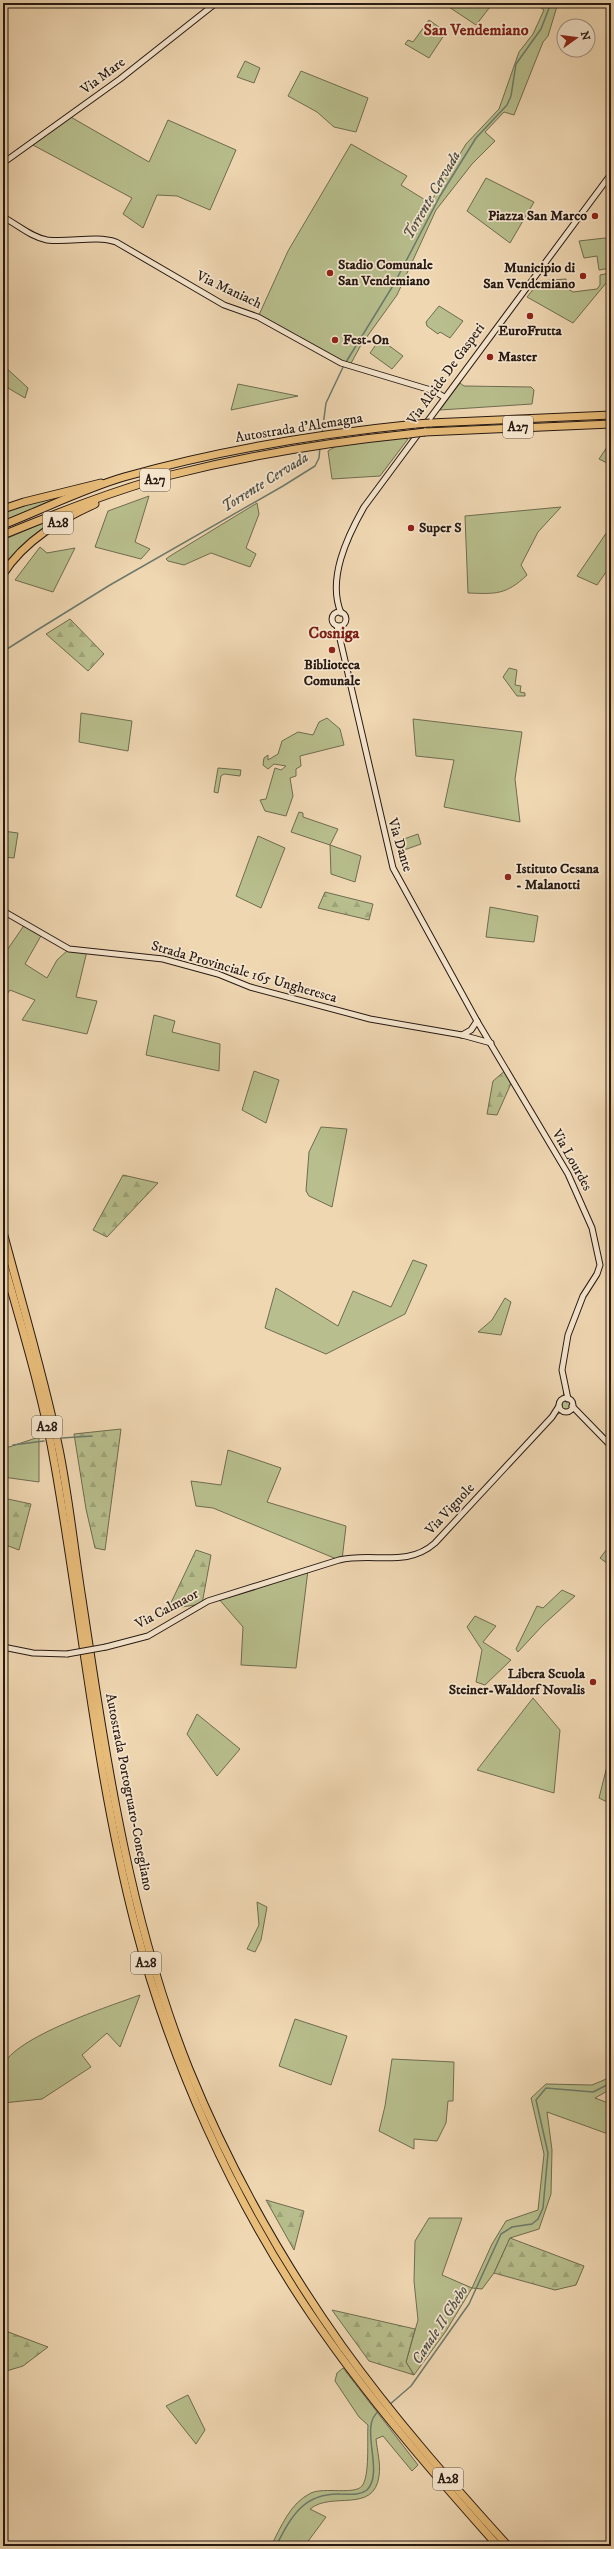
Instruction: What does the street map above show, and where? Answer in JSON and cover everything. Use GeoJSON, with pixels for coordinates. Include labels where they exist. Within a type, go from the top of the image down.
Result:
{"type":"FeatureCollection","features":[{"type":"Feature","properties":{"kind":"highway","name":"Autostrada d'Alemagna"},"geometry":{"type":"LineString","coordinates":[[3,525],[123,478],[274,442],[342,432],[416,424],[611,415]]}},
{"type":"Feature","properties":{"kind":"highway","name":"Autostrada d'Alemagna"},"geometry":{"type":"LineString","coordinates":[[3,535],[76,506],[169,476],[217,464],[313,446],[343,441],[425,432],[611,424]]}},
{"type":"Feature","properties":{"kind":"highway","name":"A27"},"geometry":{"type":"LineString","coordinates":[[3,510],[24,502],[123,478]]}},
{"type":"Feature","properties":{"kind":"highway","name":"A28"},"geometry":{"type":"LineString","coordinates":[[3,574],[5,569],[30,544],[49,528],[65,518],[126,490]]}},
{"type":"Feature","properties":{"kind":"highway","name":"Autostrada Portogruaro-Conegliano"},"geometry":{"type":"LineString","coordinates":[[3,1232],[41,1387],[58,1466],[94,1727],[111,1823],[136,1928],[157,1998],[200,2111],[244,2200],[311,2314],[385,2409],[498,2546]]}},
{"type":"Feature","properties":{"kind":"highway","name":"Autostrada Portogruaro-Conegliano"},"geometry":{"type":"LineString","coordinates":[[3,1261],[41,1387]]}},
{"type":"Feature","properties":{"kind":"highway","name":"Autostrada Portogruaro-Conegliano"},"geometry":{"type":"LineString","coordinates":[[385,2409],[508,2546]]}},
{"type":"Feature","properties":{"kind":"street","name":"Via Mare"},"geometry":{"type":"LineString","coordinates":[[3,163],[120,80],[217,3]]}},
{"type":"Feature","properties":{"kind":"street","name":"Via Alcide De Gasperi"},"geometry":{"type":"LineString","coordinates":[[335,614],[338,606],[339,570],[344,548],[355,522],[444,397],[611,174]]}},
{"type":"Feature","properties":{"kind":"street","name":"Via Maniach"},"geometry":{"type":"LineString","coordinates":[[3,217],[28,232],[47,240],[104,240],[116,242],[224,305],[258,317],[346,366],[434,391],[444,397]]}},
{"type":"Feature","properties":{"kind":"street","name":"Via Alcide De Gasperi"},"geometry":{"type":"LineString","coordinates":[[338,606],[341,613],[346,618],[340,626]]}},
{"type":"Feature","properties":{"kind":"street"},"geometry":{"type":"LineString","coordinates":[[340,626],[333,620],[335,614],[341,613]]}},
{"type":"Feature","properties":{"kind":"street","name":"Via Dante"},"geometry":{"type":"LineString","coordinates":[[340,626],[340,633],[391,863],[399,882],[491,1043]]}},
{"type":"Feature","properties":{"kind":"street","name":"Strada Provinciale 165 Ungheresca"},"geometry":{"type":"LineString","coordinates":[[3,911],[69,949],[163,959],[218,974],[250,987],[370,1019],[462,1035],[491,1043]]}},
{"type":"Feature","properties":{"kind":"street"},"geometry":{"type":"LineString","coordinates":[[462,1035],[471,1030],[477,1020]]}},
{"type":"Feature","properties":{"kind":"street","name":"Via Lourdes"},"geometry":{"type":"LineString","coordinates":[[491,1043],[577,1192],[592,1228],[600,1259],[597,1274],[583,1296],[568,1335],[562,1370],[568,1409]]}},
{"type":"Feature","properties":{"kind":"street","name":"Via Vignole"},"geometry":{"type":"LineString","coordinates":[[339,1560],[360,1557],[412,1557],[426,1551],[552,1417],[559,1406],[566,1399]]}},
{"type":"Feature","properties":{"kind":"street"},"geometry":{"type":"LineString","coordinates":[[559,1406],[578,1414],[611,1446]]}},
{"type":"Feature","properties":{"kind":"street","name":"Via Vignole"},"geometry":{"type":"LineString","coordinates":[[552,1417],[568,1409]]}},
{"type":"Feature","properties":{"kind":"street","name":"Via Calmaor"},"geometry":{"type":"LineString","coordinates":[[3,1647],[33,1653],[67,1654],[106,1647],[148,1636],[208,1601],[339,1560]]}},
{"type":"Feature","properties":{"kind":"green space"},"geometry":{"type":"Polygon","coordinates":[[[443,3],[493,3],[476,25],[443,3]]]}},
{"type":"Feature","properties":{"kind":"green space"},"geometry":{"type":"Polygon","coordinates":[[[534,3],[558,3],[548,36],[543,42],[514,115],[504,112],[485,132],[495,141],[472,164],[436,210],[397,295],[361,345],[349,367],[258,317],[288,251],[351,144],[407,176],[401,185],[430,203],[466,144],[499,109],[519,52],[533,34],[544,10],[534,3]]]}},
{"type":"Feature","properties":{"kind":"green space"},"geometry":{"type":"Polygon","coordinates":[[[429,20],[446,32],[429,58],[405,44],[408,40],[413,42],[429,20]]]}},
{"type":"Feature","properties":{"kind":"green space"},"geometry":{"type":"Polygon","coordinates":[[[245,61],[260,68],[254,83],[237,77],[245,61]]]}},
{"type":"Feature","properties":{"kind":"green space"},"geometry":{"type":"Polygon","coordinates":[[[301,71],[368,98],[356,132],[334,127],[317,112],[288,96],[301,71]]]}},
{"type":"Feature","properties":{"kind":"green space"},"geometry":{"type":"Polygon","coordinates":[[[69,116],[149,162],[168,120],[236,150],[210,210],[177,196],[157,195],[143,228],[123,214],[132,198],[31,144],[69,116]]]}},
{"type":"Feature","properties":{"kind":"green space"},"geometry":{"type":"Polygon","coordinates":[[[486,178],[534,202],[510,243],[467,211],[486,178]]]}},
{"type":"Feature","properties":{"kind":"green space"},"geometry":{"type":"Polygon","coordinates":[[[605,238],[611,243],[611,268],[599,270],[597,256],[584,258],[579,241],[605,238]]]}},
{"type":"Feature","properties":{"kind":"green space"},"geometry":{"type":"Polygon","coordinates":[[[610,273],[611,277],[573,323],[527,297],[540,281],[566,279],[568,289],[573,292],[597,289],[600,285],[600,275],[610,273]]]}},
{"type":"Feature","properties":{"kind":"green space"},"geometry":{"type":"Polygon","coordinates":[[[439,306],[463,321],[450,338],[440,332],[438,334],[427,326],[426,322],[439,306]]]}},
{"type":"Feature","properties":{"kind":"green space"},"geometry":{"type":"Polygon","coordinates":[[[380,339],[403,356],[392,369],[370,353],[380,339]]]}},
{"type":"Feature","properties":{"kind":"green space"},"geometry":{"type":"Polygon","coordinates":[[[3,365],[28,388],[25,398],[3,385],[3,365]]]}},
{"type":"Feature","properties":{"kind":"green space"},"geometry":{"type":"Polygon","coordinates":[[[460,383],[464,386],[531,387],[534,390],[532,404],[440,410],[460,383]]]}},
{"type":"Feature","properties":{"kind":"green space"},"geometry":{"type":"Polygon","coordinates":[[[238,384],[298,396],[231,410],[238,384]]]}},
{"type":"Feature","properties":{"kind":"green space"},"geometry":{"type":"Polygon","coordinates":[[[402,438],[408,439],[380,476],[332,479],[328,451],[340,444],[402,438]]]}},
{"type":"Feature","properties":{"kind":"green space"},"geometry":{"type":"Polygon","coordinates":[[[611,441],[611,465],[599,459],[611,441]]]}},
{"type":"Feature","properties":{"kind":"green space"},"geometry":{"type":"Polygon","coordinates":[[[66,493],[65,496],[3,521],[3,512],[66,493]]]}},
{"type":"Feature","properties":{"kind":"green space"},"geometry":{"type":"Polygon","coordinates":[[[149,496],[135,542],[150,549],[141,559],[95,547],[108,511],[149,496]]]}},
{"type":"Feature","properties":{"kind":"green space"},"geometry":{"type":"Polygon","coordinates":[[[257,503],[259,514],[246,548],[256,554],[250,567],[211,553],[184,565],[168,561],[166,559],[170,556],[257,503]]]}},
{"type":"Feature","properties":{"kind":"green space"},"geometry":{"type":"Polygon","coordinates":[[[561,507],[538,532],[521,565],[527,575],[520,582],[500,592],[468,593],[465,516],[561,507]]]}},
{"type":"Feature","properties":{"kind":"green space"},"geometry":{"type":"Polygon","coordinates":[[[62,515],[62,517],[3,567],[3,540],[62,515]]]}},
{"type":"Feature","properties":{"kind":"green space"},"geometry":{"type":"Polygon","coordinates":[[[611,526],[611,565],[597,585],[577,576],[611,526]]]}},
{"type":"Feature","properties":{"kind":"green space"},"geometry":{"type":"Polygon","coordinates":[[[40,547],[47,553],[75,548],[53,592],[15,580],[40,547]]]}},
{"type":"Feature","properties":{"kind":"green space"},"geometry":{"type":"Polygon","coordinates":[[[70,619],[104,654],[88,671],[46,634],[70,619]]]}},
{"type":"Feature","properties":{"kind":"green space"},"geometry":{"type":"Polygon","coordinates":[[[509,668],[517,670],[515,685],[521,686],[520,692],[525,693],[525,696],[517,696],[503,677],[509,668]]]}},
{"type":"Feature","properties":{"kind":"green space"},"geometry":{"type":"Polygon","coordinates":[[[81,713],[132,721],[128,751],[79,742],[81,713]]]}},
{"type":"Feature","properties":{"kind":"green space"},"geometry":{"type":"Polygon","coordinates":[[[327,718],[340,729],[344,745],[300,756],[301,766],[296,769],[296,776],[290,778],[293,796],[286,816],[265,811],[260,800],[266,799],[275,768],[281,770],[286,766],[274,764],[268,769],[263,765],[264,758],[268,755],[268,760],[278,754],[282,741],[298,732],[313,735],[319,722],[327,718]]]}},
{"type":"Feature","properties":{"kind":"green space"},"geometry":{"type":"Polygon","coordinates":[[[413,719],[522,732],[515,779],[520,822],[444,807],[454,760],[416,756],[413,719]]]}},
{"type":"Feature","properties":{"kind":"green space"},"geometry":{"type":"Polygon","coordinates":[[[218,768],[241,770],[240,776],[224,774],[221,776],[218,793],[214,792],[218,768]]]}},
{"type":"Feature","properties":{"kind":"green space"},"geometry":{"type":"Polygon","coordinates":[[[299,812],[303,813],[303,817],[338,829],[330,845],[291,832],[299,812]]]}},
{"type":"Feature","properties":{"kind":"green space"},"geometry":{"type":"Polygon","coordinates":[[[3,831],[18,833],[14,858],[3,857],[3,831]]]}},
{"type":"Feature","properties":{"kind":"green space"},"geometry":{"type":"Polygon","coordinates":[[[418,834],[421,844],[404,850],[401,840],[418,834]]]}},
{"type":"Feature","properties":{"kind":"green space"},"geometry":{"type":"Polygon","coordinates":[[[258,836],[285,848],[261,908],[236,896],[258,836]]]}},
{"type":"Feature","properties":{"kind":"green space"},"geometry":{"type":"Polygon","coordinates":[[[330,845],[361,856],[355,882],[331,874],[330,845]]]}},
{"type":"Feature","properties":{"kind":"green space"},"geometry":{"type":"Polygon","coordinates":[[[325,892],[373,904],[369,920],[318,908],[325,892]]]}},
{"type":"Feature","properties":{"kind":"green space"},"geometry":{"type":"Polygon","coordinates":[[[490,907],[538,916],[534,942],[486,937],[490,907]]]}},
{"type":"Feature","properties":{"kind":"green space"},"geometry":{"type":"Polygon","coordinates":[[[25,924],[42,934],[25,964],[47,978],[57,960],[69,949],[87,951],[76,997],[97,1001],[87,1034],[22,1020],[35,1000],[10,990],[3,1000],[3,956],[25,924]]]}},
{"type":"Feature","properties":{"kind":"green space"},"geometry":{"type":"Polygon","coordinates":[[[154,1015],[175,1021],[172,1032],[220,1044],[219,1071],[146,1055],[154,1015]]]}},
{"type":"Feature","properties":{"kind":"green space"},"geometry":{"type":"Polygon","coordinates":[[[507,1069],[513,1079],[497,1115],[487,1114],[493,1081],[507,1069]]]}},
{"type":"Feature","properties":{"kind":"green space"},"geometry":{"type":"Polygon","coordinates":[[[254,1071],[279,1080],[266,1123],[242,1110],[254,1071]]]}},
{"type":"Feature","properties":{"kind":"green space"},"geometry":{"type":"Polygon","coordinates":[[[321,1127],[347,1129],[332,1207],[309,1196],[306,1191],[309,1152],[321,1127]]]}},
{"type":"Feature","properties":{"kind":"green space"},"geometry":{"type":"Polygon","coordinates":[[[123,1175],[158,1183],[107,1237],[93,1230],[123,1175]]]}},
{"type":"Feature","properties":{"kind":"green space"},"geometry":{"type":"Polygon","coordinates":[[[413,1260],[427,1265],[405,1314],[326,1354],[265,1328],[276,1288],[338,1326],[353,1291],[391,1307],[413,1260]]]}},
{"type":"Feature","properties":{"kind":"green space"},"geometry":{"type":"Polygon","coordinates":[[[505,1298],[511,1302],[501,1335],[478,1332],[492,1320],[505,1298]]]}},
{"type":"Feature","properties":{"kind":"green space"},"geometry":{"type":"Polygon","coordinates":[[[564,1387],[578,1413],[564,1411],[552,1417],[563,1399],[564,1387]]]}},
{"type":"Feature","properties":{"kind":"green space"},"geometry":{"type":"Polygon","coordinates":[[[121,1429],[105,1550],[95,1548],[86,1509],[74,1434],[121,1429]]]}},
{"type":"Feature","properties":{"kind":"green space"},"geometry":{"type":"Polygon","coordinates":[[[39,1437],[39,1482],[3,1477],[3,1449],[39,1437]]]}},
{"type":"Feature","properties":{"kind":"green space"},"geometry":{"type":"Polygon","coordinates":[[[228,1450],[281,1468],[267,1502],[346,1526],[342,1560],[213,1508],[196,1506],[191,1481],[221,1485],[228,1450]]]}},
{"type":"Feature","properties":{"kind":"green space"},"geometry":{"type":"Polygon","coordinates":[[[3,1498],[31,1504],[19,1550],[3,1544],[3,1498]]]}},
{"type":"Feature","properties":{"kind":"green space"},"geometry":{"type":"Polygon","coordinates":[[[611,1544],[611,1566],[600,1558],[611,1544]]]}},
{"type":"Feature","properties":{"kind":"green space"},"geometry":{"type":"Polygon","coordinates":[[[196,1550],[211,1555],[202,1604],[168,1609],[196,1550]]]}},
{"type":"Feature","properties":{"kind":"green space"},"geometry":{"type":"Polygon","coordinates":[[[308,1570],[296,1668],[241,1665],[243,1627],[218,1598],[308,1570]]]}},
{"type":"Feature","properties":{"kind":"green space"},"geometry":{"type":"Polygon","coordinates":[[[562,1590],[575,1596],[543,1625],[518,1652],[516,1649],[537,1606],[543,1608],[562,1590]]]}},
{"type":"Feature","properties":{"kind":"green space"},"geometry":{"type":"Polygon","coordinates":[[[475,1616],[496,1626],[483,1642],[511,1660],[485,1685],[476,1682],[482,1650],[467,1627],[475,1616]]]}},
{"type":"Feature","properties":{"kind":"green space"},"geometry":{"type":"Polygon","coordinates":[[[533,1698],[560,1730],[554,1793],[477,1770],[533,1698]]]}},
{"type":"Feature","properties":{"kind":"green space"},"geometry":{"type":"Polygon","coordinates":[[[197,1714],[240,1749],[217,1776],[187,1734],[197,1714]]]}},
{"type":"Feature","properties":{"kind":"green space"},"geometry":{"type":"Polygon","coordinates":[[[608,1762],[611,1763],[611,1804],[599,1798],[608,1762]]]}},
{"type":"Feature","properties":{"kind":"green space"},"geometry":{"type":"Polygon","coordinates":[[[257,1902],[267,1907],[261,1940],[255,1952],[247,1949],[259,1925],[257,1902]]]}},
{"type":"Feature","properties":{"kind":"green space"},"geometry":{"type":"Polygon","coordinates":[[[140,1995],[120,2047],[107,2033],[82,2055],[91,2067],[42,2099],[3,2103],[2,2070],[3,2066],[11,2055],[25,2044],[64,2024],[140,1995]]]}},
{"type":"Feature","properties":{"kind":"green space"},"geometry":{"type":"Polygon","coordinates":[[[295,2019],[347,2036],[331,2085],[279,2066],[295,2019]]]}},
{"type":"Feature","properties":{"kind":"green space"},"geometry":{"type":"Polygon","coordinates":[[[392,2059],[454,2062],[453,2101],[448,2101],[446,2123],[437,2141],[414,2139],[414,2149],[379,2131],[385,2106],[392,2059]]]}},
{"type":"Feature","properties":{"kind":"green space"},"geometry":{"type":"Polygon","coordinates":[[[611,2077],[611,2089],[595,2098],[611,2104],[611,2135],[547,2112],[552,2150],[551,2194],[539,2229],[510,2238],[494,2273],[482,2289],[472,2288],[492,2244],[506,2221],[538,2210],[544,2154],[531,2098],[546,2084],[592,2085],[611,2077]]]}},
{"type":"Feature","properties":{"kind":"green space"},"geometry":{"type":"Polygon","coordinates":[[[266,2200],[304,2211],[294,2250],[266,2200]]]}},
{"type":"Feature","properties":{"kind":"green space"},"geometry":{"type":"Polygon","coordinates":[[[429,2218],[462,2218],[442,2275],[472,2288],[446,2331],[414,2375],[406,2362],[418,2320],[414,2281],[415,2241],[429,2218]]]}},
{"type":"Feature","properties":{"kind":"green space"},"geometry":{"type":"Polygon","coordinates":[[[510,2238],[584,2266],[576,2285],[555,2290],[494,2273],[510,2238]]]}},
{"type":"Feature","properties":{"kind":"green space"},"geometry":{"type":"Polygon","coordinates":[[[332,2310],[415,2329],[406,2362],[414,2375],[369,2361],[332,2310]]]}},
{"type":"Feature","properties":{"kind":"green space"},"geometry":{"type":"Polygon","coordinates":[[[3,2330],[48,2347],[23,2366],[3,2372],[3,2330]]]}},
{"type":"Feature","properties":{"kind":"green space"},"geometry":{"type":"Polygon","coordinates":[[[343,2368],[418,2465],[412,2471],[383,2436],[376,2439],[379,2476],[376,2488],[369,2495],[361,2498],[319,2504],[310,2509],[326,2517],[306,2544],[297,2546],[287,2543],[285,2546],[271,2546],[287,2516],[297,2503],[304,2497],[317,2491],[346,2491],[358,2489],[365,2481],[368,2425],[359,2417],[335,2381],[337,2373],[343,2368]]]}},
{"type":"Feature","properties":{"kind":"green space"},"geometry":{"type":"Polygon","coordinates":[[[188,2395],[205,2430],[196,2444],[166,2406],[188,2395]]]}},
{"type":"Feature","properties":{"kind":"waterway","name":"Torrente Cervada"},"geometry":{"type":"LineString","coordinates":[[346,362],[394,284],[440,196],[476,138],[507,105],[511,96],[516,64],[541,29],[551,3]]}},
{"type":"Feature","properties":{"kind":"waterway","name":"Torrente Cervada"},"geometry":{"type":"LineString","coordinates":[[322,433],[326,403],[344,365]]}},
{"type":"Feature","properties":{"kind":"waterway","name":"Torrente Cervada"},"geometry":{"type":"LineString","coordinates":[[3,655],[7,649],[110,585],[283,486],[315,466],[319,458],[320,447]]}},
{"type":"Feature","properties":{"kind":"waterway"},"geometry":{"type":"LineString","coordinates":[[62,1438],[92,1436]]}},
{"type":"Feature","properties":{"kind":"waterway"},"geometry":{"type":"LineString","coordinates":[[13,1445],[44,1441]]}},
{"type":"Feature","properties":{"kind":"waterway","name":"Canale Il Ghebo"},"geometry":{"type":"LineString","coordinates":[[389,2405],[411,2386],[469,2304],[501,2234],[512,2227],[532,2224],[538,2219],[543,2208],[548,2153],[536,2100],[546,2088],[593,2092],[611,2083]]}},
{"type":"Feature","properties":{"kind":"waterway","name":"Canale Il Ghebo"},"geometry":{"type":"LineString","coordinates":[[276,2546],[293,2517],[307,2502],[327,2495],[357,2494],[367,2490],[372,2482],[374,2472],[371,2427],[373,2418],[379,2411]]}},
{"type":"Feature","properties":{"kind":"place","name":"Piazza San Marco"},"geometry":{"type":"Point","coordinates":[595,216]}},
{"type":"Feature","properties":{"kind":"place","name":"Stadio Comunale San Vendemiano"},"geometry":{"type":"Point","coordinates":[330,273]}},
{"type":"Feature","properties":{"kind":"place","name":"Municipio di San Vendemiano"},"geometry":{"type":"Point","coordinates":[583,276]}},
{"type":"Feature","properties":{"kind":"place","name":"EuroFrutta"},"geometry":{"type":"Point","coordinates":[530,316]}},
{"type":"Feature","properties":{"kind":"place","name":"Fest-On"},"geometry":{"type":"Point","coordinates":[335,340]}},
{"type":"Feature","properties":{"kind":"place","name":"Master"},"geometry":{"type":"Point","coordinates":[490,357]}},
{"type":"Feature","properties":{"kind":"place","name":"Super S"},"geometry":{"type":"Point","coordinates":[411,528]}},
{"type":"Feature","properties":{"kind":"place","name":"Biblioteca Comunale"},"geometry":{"type":"Point","coordinates":[332,650]}},
{"type":"Feature","properties":{"kind":"place","name":"Istituto Cesana - Malanotti"},"geometry":{"type":"Point","coordinates":[508,877]}},
{"type":"Feature","properties":{"kind":"place","name":"Libera Scuola Steiner-Waldorf Novalis"},"geometry":{"type":"Point","coordinates":[593,1682]}},
{"type":"Feature","properties":{"kind":"district","name":"San Vendemiano"},"geometry":{"type":"Point","coordinates":[476,30]}},
{"type":"Feature","properties":{"kind":"district","name":"Cosniga"},"geometry":{"type":"Point","coordinates":[334,633]}}]}
